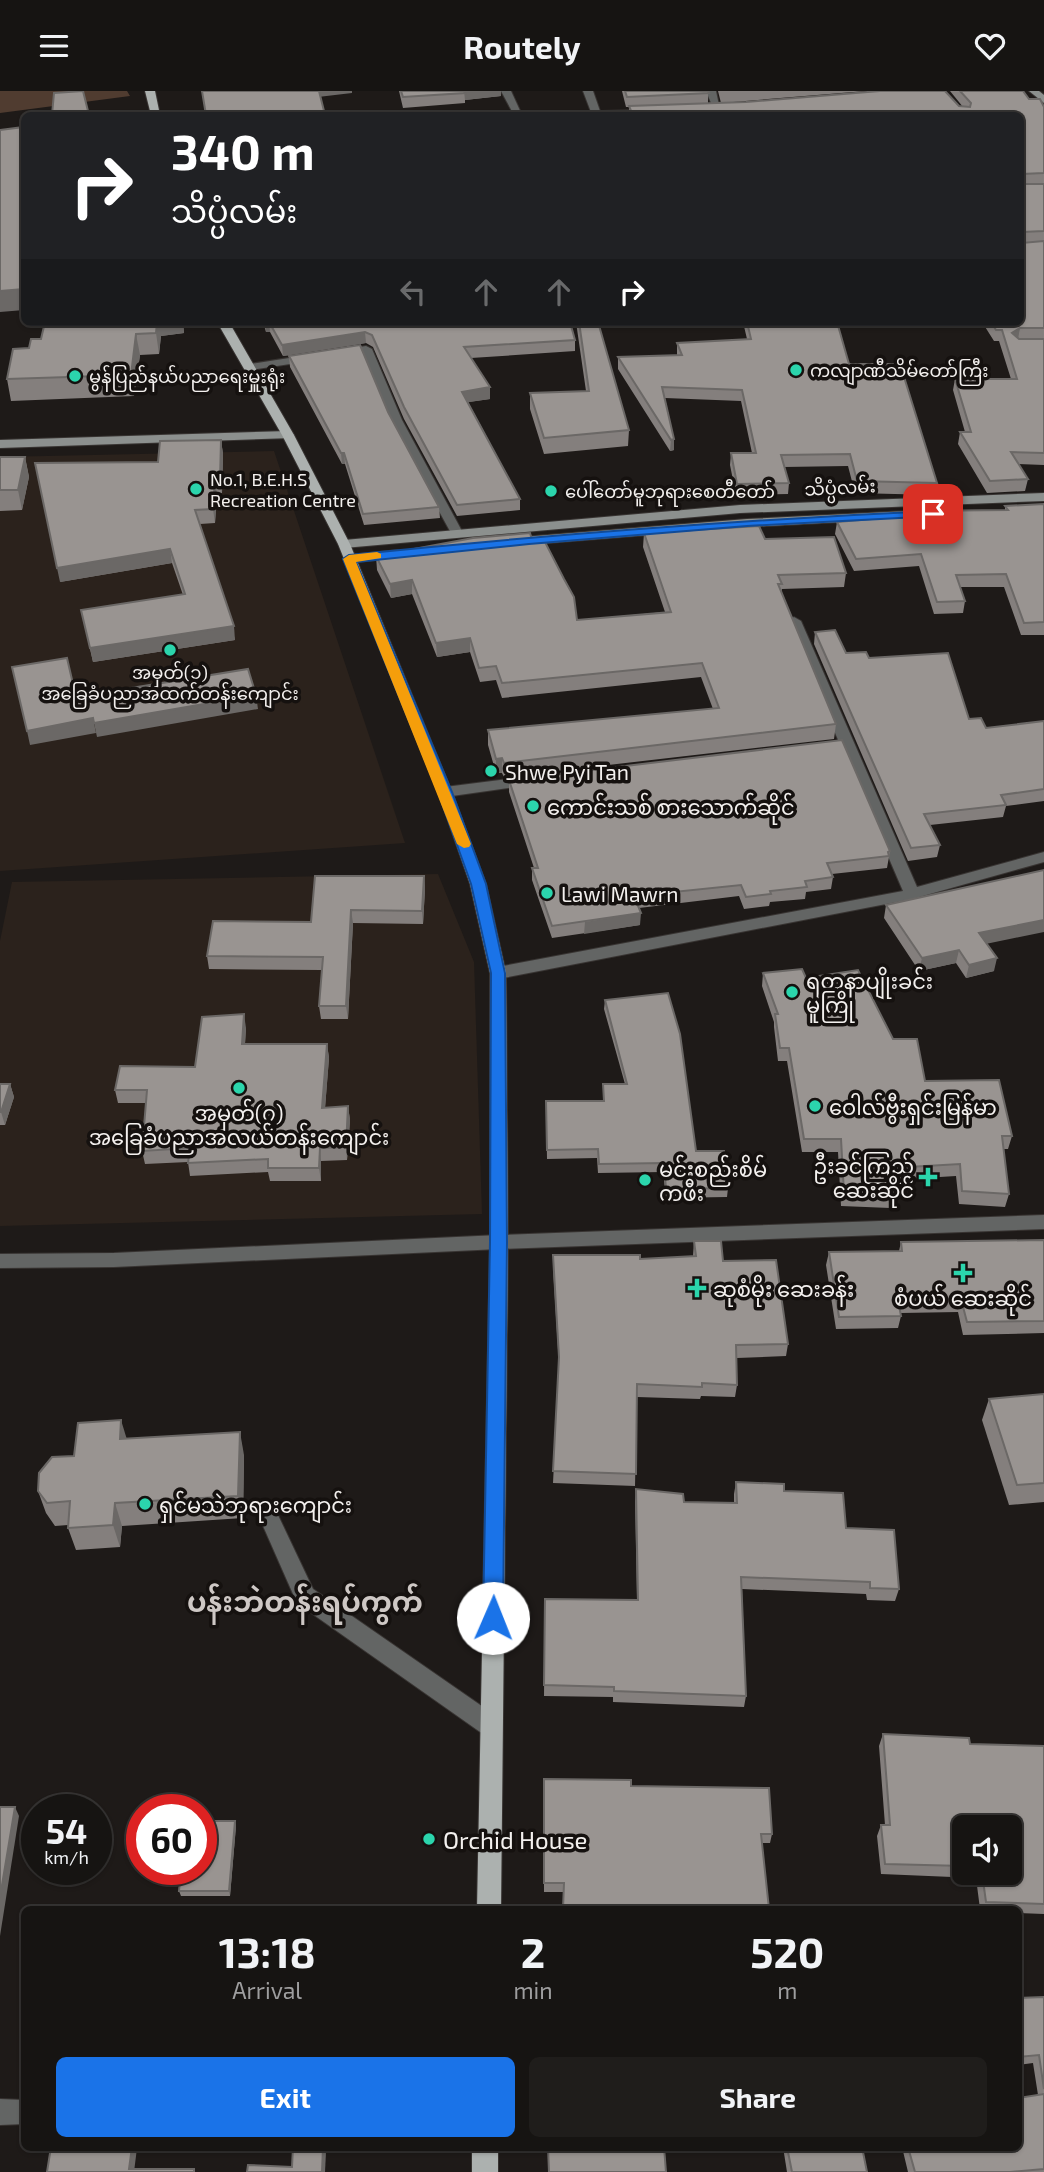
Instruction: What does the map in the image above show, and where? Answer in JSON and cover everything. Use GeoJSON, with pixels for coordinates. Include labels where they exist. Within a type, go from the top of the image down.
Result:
{"type":"FeatureCollection","features":[{"type":"Feature","properties":{"kind":"main road"},"geometry":{"type":"LineString","coordinates":[[150,91],[155,112]]}},
{"type":"Feature","properties":{"kind":"main road"},"geometry":{"type":"LineString","coordinates":[[225,326],[288,435],[347,551],[445,792],[478,884],[498,973],[499,1242],[489,1906]]}},
{"type":"Feature","properties":{"kind":"main road"},"geometry":{"type":"LineString","coordinates":[[485,2151],[485,2172]]}},
{"type":"Feature","properties":{"kind":"street"},"geometry":{"type":"LineString","coordinates":[[506,91],[516,112]]}},
{"type":"Feature","properties":{"kind":"street"},"geometry":{"type":"LineString","coordinates":[[587,91],[596,112]]}},
{"type":"Feature","properties":{"kind":"street"},"geometry":{"type":"LineString","coordinates":[[711,91],[720,112]]}},
{"type":"Feature","properties":{"kind":"street"},"geometry":{"type":"LineString","coordinates":[[1034,91],[1044,100]]}},
{"type":"Feature","properties":{"kind":"street"},"geometry":{"type":"LineString","coordinates":[[704,109],[720,112],[731,108]]}},
{"type":"Feature","properties":{"kind":"street"},"geometry":{"type":"LineString","coordinates":[[250,367],[366,349],[386,404],[457,533]]}},
{"type":"Feature","properties":{"kind":"street"},"geometry":{"type":"LineString","coordinates":[[0,444],[288,435]]}},
{"type":"Feature","properties":{"kind":"street","name":"သိပ္ပံလမ်း"},"geometry":{"type":"LineString","coordinates":[[347,551],[457,533],[740,509],[1044,497]]}},
{"type":"Feature","properties":{"kind":"street","name":"သိပ္ပံလမ်း"},"geometry":{"type":"LineString","coordinates":[[446,549],[747,523],[1044,510]]}},
{"type":"Feature","properties":{"kind":"street"},"geometry":{"type":"LineString","coordinates":[[347,551],[419,552]]}},
{"type":"Feature","properties":{"kind":"street"},"geometry":{"type":"LineString","coordinates":[[794,621],[841,745],[912,894]]}},
{"type":"Feature","properties":{"kind":"street"},"geometry":{"type":"LineString","coordinates":[[445,792],[553,779]]}},
{"type":"Feature","properties":{"kind":"street"},"geometry":{"type":"LineString","coordinates":[[498,973],[912,894],[1044,857]]}},
{"type":"Feature","properties":{"kind":"street"},"geometry":{"type":"LineString","coordinates":[[0,1261],[114,1260],[499,1242],[1044,1222]]}},
{"type":"Feature","properties":{"kind":"street"},"geometry":{"type":"LineString","coordinates":[[270,1519],[305,1596],[491,1726]]}},
{"type":"Feature","properties":{"kind":"street"},"geometry":{"type":"LineString","coordinates":[[0,2112],[21,2112]]}},
{"type":"Feature","properties":{"kind":"shaded area"},"geometry":{"type":"Polygon","coordinates":[[[0,91],[127,91],[130,96],[0,113],[0,91]]]}},
{"type":"Feature","properties":{"kind":"shaded area","name":"အမှတ်(၁) အခြေခံပညာအထက်တန်းကျောင်း"},"geometry":{"type":"Polygon","coordinates":[[[274,451],[405,843],[0,871],[0,457],[274,451]]]}},
{"type":"Feature","properties":{"kind":"shaded area","name":"အမှတ်(၇) အခြေခံပညာအလယ်တန်းကျောင်း"},"geometry":{"type":"Polygon","coordinates":[[[438,874],[474,962],[482,1214],[0,1226],[0,941],[12,882],[438,874]]]}},
{"type":"Feature","properties":{"kind":"building"},"geometry":{"type":"Polygon","coordinates":[[[83,91],[88,112],[52,112],[54,93],[83,91]]]}},
{"type":"Feature","properties":{"kind":"building"},"geometry":{"type":"Polygon","coordinates":[[[202,91],[319,91],[324,112],[206,112],[202,91]]]}},
{"type":"Feature","properties":{"kind":"building"},"geometry":{"type":"Polygon","coordinates":[[[401,91],[464,91],[465,93],[403,97],[401,91]]]}},
{"type":"Feature","properties":{"kind":"building"},"geometry":{"type":"Polygon","coordinates":[[[625,91],[708,91],[709,93],[627,97],[625,91]]]}},
{"type":"Feature","properties":{"kind":"building"},"geometry":{"type":"Polygon","coordinates":[[[880,91],[945,91],[959,106],[970,107],[971,103],[960,91],[1023,91],[1029,99],[1040,99],[1044,107],[1044,173],[1024,174],[1024,112],[632,112],[629,106],[746,102],[880,91]]]}},
{"type":"Feature","properties":{"kind":"building"},"geometry":{"type":"Polygon","coordinates":[[[21,127],[21,289],[0,291],[0,130],[21,127]]]}},
{"type":"Feature","properties":{"kind":"building"},"geometry":{"type":"Polygon","coordinates":[[[1024,184],[1044,184],[1044,231],[1024,232],[1024,184]]]}},
{"type":"Feature","properties":{"kind":"building"},"geometry":{"type":"Polygon","coordinates":[[[1044,241],[1044,328],[1020,328],[1012,333],[1019,339],[1044,339],[1044,453],[1011,452],[1028,479],[990,481],[960,432],[971,432],[955,379],[1017,379],[1002,330],[996,330],[994,326],[1024,326],[1024,243],[1044,241]]]}},
{"type":"Feature","properties":{"kind":"building"},"geometry":{"type":"Polygon","coordinates":[[[44,326],[157,326],[156,333],[136,334],[131,375],[7,379],[13,349],[29,348],[31,339],[41,339],[44,326]]]}},
{"type":"Feature","properties":{"kind":"building"},"geometry":{"type":"Polygon","coordinates":[[[271,326],[571,326],[575,340],[464,347],[490,387],[462,392],[520,499],[457,505],[404,407],[372,335],[365,332],[282,345],[271,326]]]}},
{"type":"Feature","properties":{"kind":"building"},"geometry":{"type":"Polygon","coordinates":[[[580,326],[599,326],[629,430],[544,438],[530,393],[589,391],[580,326]]]}},
{"type":"Feature","properties":{"kind":"building"},"geometry":{"type":"Polygon","coordinates":[[[748,326],[838,326],[849,364],[900,364],[937,483],[857,481],[850,454],[781,455],[789,483],[737,484],[731,453],[756,453],[742,390],[662,387],[674,439],[671,440],[618,357],[682,355],[677,343],[751,339],[748,326]]]}},
{"type":"Feature","properties":{"kind":"building"},"geometry":{"type":"Polygon","coordinates":[[[360,345],[388,412],[439,507],[363,514],[344,453],[341,453],[289,356],[360,345]]]}},
{"type":"Feature","properties":{"kind":"building"},"geometry":{"type":"Polygon","coordinates":[[[221,440],[220,480],[215,480],[213,509],[195,510],[234,626],[90,648],[81,610],[185,594],[170,549],[57,568],[35,463],[158,462],[160,441],[221,440]]]}},
{"type":"Feature","properties":{"kind":"building"},"geometry":{"type":"Polygon","coordinates":[[[0,457],[25,457],[18,490],[0,490],[0,457]]]}},
{"type":"Feature","properties":{"kind":"building"},"geometry":{"type":"Polygon","coordinates":[[[1044,504],[1044,622],[1024,623],[1006,574],[956,575],[965,601],[937,602],[921,554],[856,559],[837,522],[906,516],[906,511],[1008,510],[1005,506],[1044,504]]]}},
{"type":"Feature","properties":{"kind":"building"},"geometry":{"type":"Polygon","coordinates":[[[759,526],[765,539],[834,537],[846,573],[778,575],[782,584],[778,584],[836,724],[504,763],[502,758],[496,759],[488,730],[719,708],[702,663],[502,683],[496,666],[479,668],[470,638],[436,643],[412,580],[390,584],[376,556],[473,538],[530,533],[533,543],[545,542],[574,597],[577,620],[671,612],[644,533],[759,526]]]}},
{"type":"Feature","properties":{"kind":"building"},"geometry":{"type":"Polygon","coordinates":[[[835,630],[846,653],[866,652],[869,658],[948,653],[969,719],[981,718],[986,728],[1044,721],[1044,789],[1001,795],[1006,805],[924,814],[940,845],[911,848],[815,632],[835,630]]]}},
{"type":"Feature","properties":{"kind":"building"},"geometry":{"type":"Polygon","coordinates":[[[67,658],[76,697],[248,669],[256,695],[94,723],[93,718],[27,731],[12,667],[67,658]]]}},
{"type":"Feature","properties":{"kind":"building"},"geometry":{"type":"Polygon","coordinates":[[[842,740],[890,851],[889,856],[827,863],[833,877],[805,881],[807,887],[746,897],[741,885],[634,896],[641,913],[552,926],[532,868],[538,868],[509,780],[842,740]]]}},
{"type":"Feature","properties":{"kind":"building"},"geometry":{"type":"Polygon","coordinates":[[[1044,870],[1044,920],[979,933],[997,958],[969,965],[959,950],[922,958],[886,905],[1044,870]]]}},
{"type":"Feature","properties":{"kind":"building"},"geometry":{"type":"Polygon","coordinates":[[[315,876],[424,876],[422,911],[351,910],[346,1006],[319,1006],[323,957],[207,956],[213,921],[311,922],[315,876]]]}},
{"type":"Feature","properties":{"kind":"building"},"geometry":{"type":"Polygon","coordinates":[[[802,969],[806,978],[858,970],[893,1039],[917,1039],[925,1081],[999,1080],[1012,1136],[1002,1136],[1009,1194],[962,1191],[960,1164],[891,1168],[893,1196],[844,1193],[841,1139],[804,1139],[789,1048],[780,1048],[775,1014],[778,1014],[763,973],[802,969]]]}},
{"type":"Feature","properties":{"kind":"building"},"geometry":{"type":"Polygon","coordinates":[[[668,993],[680,1034],[696,1151],[724,1151],[728,1188],[666,1189],[664,1163],[599,1164],[598,1149],[547,1150],[546,1101],[604,1101],[603,1084],[627,1084],[605,1000],[668,993]]]}},
{"type":"Feature","properties":{"kind":"building"},"geometry":{"type":"Polygon","coordinates":[[[244,1014],[242,1044],[327,1044],[322,1108],[348,1106],[346,1147],[320,1148],[319,1168],[268,1168],[268,1159],[188,1163],[190,1148],[142,1151],[147,1090],[115,1090],[120,1066],[195,1067],[202,1017],[244,1014]]]}},
{"type":"Feature","properties":{"kind":"building"},"geometry":{"type":"Polygon","coordinates":[[[0,1084],[10,1084],[1,1112],[0,1112],[0,1084]]]}},
{"type":"Feature","properties":{"kind":"building"},"geometry":{"type":"Polygon","coordinates":[[[1044,1240],[1044,1321],[967,1322],[961,1299],[898,1300],[901,1316],[839,1317],[829,1252],[902,1251],[901,1242],[1044,1240]]]}},
{"type":"Feature","properties":{"kind":"building"},"geometry":{"type":"Polygon","coordinates":[[[694,1241],[721,1241],[723,1261],[776,1260],[788,1344],[736,1345],[737,1385],[702,1383],[702,1387],[637,1384],[636,1474],[553,1471],[559,1357],[553,1255],[640,1255],[640,1259],[696,1256],[694,1241]]]}},
{"type":"Feature","properties":{"kind":"building"},"geometry":{"type":"Polygon","coordinates":[[[1044,1394],[1044,1483],[1017,1485],[989,1399],[1044,1394]]]}},
{"type":"Feature","properties":{"kind":"building","name":"ရှင်မသဲဘုရားကျောင်း"},"geometry":{"type":"Polygon","coordinates":[[[121,1420],[120,1439],[240,1432],[238,1496],[115,1503],[113,1525],[68,1528],[70,1501],[47,1503],[38,1491],[39,1473],[52,1457],[74,1456],[78,1423],[121,1420]]]}},
{"type":"Feature","properties":{"kind":"building"},"geometry":{"type":"Polygon","coordinates":[[[736,1482],[784,1484],[784,1491],[843,1493],[846,1528],[894,1530],[899,1589],[870,1588],[870,1582],[741,1577],[746,1696],[614,1691],[614,1687],[544,1685],[545,1599],[638,1600],[636,1489],[683,1494],[684,1502],[737,1503],[736,1482]]]}},
{"type":"Feature","properties":{"kind":"building"},"geometry":{"type":"Polygon","coordinates":[[[883,1734],[969,1738],[970,1744],[1044,1746],[1044,1904],[986,1902],[984,1885],[1022,1885],[1022,1815],[952,1815],[952,1866],[885,1864],[881,1825],[890,1825],[883,1734]]]}},
{"type":"Feature","properties":{"kind":"building"},"geometry":{"type":"Polygon","coordinates":[[[544,1779],[631,1780],[631,1786],[769,1788],[772,1834],[761,1834],[769,1906],[563,1906],[564,1883],[544,1883],[544,1779]]]}},
{"type":"Feature","properties":{"kind":"building"},"geometry":{"type":"Polygon","coordinates":[[[0,1807],[15,1807],[0,1897],[0,1807]]]}},
{"type":"Feature","properties":{"kind":"building"},"geometry":{"type":"Polygon","coordinates":[[[217,1821],[235,1821],[229,1891],[179,1891],[180,1885],[217,1885],[217,1821]]]}},
{"type":"Feature","properties":{"kind":"building"},"geometry":{"type":"Polygon","coordinates":[[[1044,1997],[1044,2089],[1039,2055],[1022,2057],[1022,1998],[1044,1997]]]}},
{"type":"Feature","properties":{"kind":"building"},"geometry":{"type":"Polygon","coordinates":[[[1044,2094],[1044,2169],[1010,2172],[915,2172],[909,2151],[1022,2151],[1022,2097],[1044,2094]]]}},
{"type":"Feature","properties":{"kind":"building"},"geometry":{"type":"Polygon","coordinates":[[[50,2151],[131,2151],[129,2169],[194,2169],[194,2172],[47,2172],[50,2151]]]}},
{"type":"Feature","properties":{"kind":"building"},"geometry":{"type":"Polygon","coordinates":[[[293,2151],[323,2151],[322,2172],[247,2172],[248,2165],[292,2167],[293,2151]]]}},
{"type":"Feature","properties":{"kind":"building"},"geometry":{"type":"Polygon","coordinates":[[[548,2151],[664,2151],[666,2172],[549,2172],[548,2151]]]}},
{"type":"Feature","properties":{"kind":"building"},"geometry":{"type":"Polygon","coordinates":[[[788,2151],[863,2151],[867,2172],[792,2172],[788,2151]]]}},
{"type":"Feature","properties":{"kind":"slow traffic"},"geometry":{"type":"LineString","coordinates":[[377,556],[349,559],[464,844]]}},
{"type":"Feature","properties":{"kind":"place","name":"ကလျာဏီသိမ်တော်ကြီး"},"geometry":{"type":"Point","coordinates":[796,370]}},
{"type":"Feature","properties":{"kind":"place","name":"မွန်ပြည်နယ်ပညာရေးမှူးရုံး"},"geometry":{"type":"Point","coordinates":[75,376]}},
{"type":"Feature","properties":{"kind":"place","name":"No.1, B.E.H.S Recreation Centre"},"geometry":{"type":"Point","coordinates":[196,489]}},
{"type":"Feature","properties":{"kind":"place","name":"ပေါ်တော်မူဘုရားစေတီတော်"},"geometry":{"type":"Point","coordinates":[551,491]}},
{"type":"Feature","properties":{"kind":"place","name":"အမှတ်(၁) အခြေခံပညာအထက်တန်းကျောင်း"},"geometry":{"type":"Point","coordinates":[170,650]}},
{"type":"Feature","properties":{"kind":"place","name":"Shwe Pyi Tan"},"geometry":{"type":"Point","coordinates":[491,771]}},
{"type":"Feature","properties":{"kind":"place","name":"ကောင်းသစ် စားသောက်ဆိုင်"},"geometry":{"type":"Point","coordinates":[533,806]}},
{"type":"Feature","properties":{"kind":"place","name":"Lawi Mawrn"},"geometry":{"type":"Point","coordinates":[547,893]}},
{"type":"Feature","properties":{"kind":"place","name":"ရတနာပျိုးခင်း မူကြို"},"geometry":{"type":"Point","coordinates":[792,992]}},
{"type":"Feature","properties":{"kind":"place","name":"အမှတ်(၇) အခြေခံပညာအလယ်တန်းကျောင်း"},"geometry":{"type":"Point","coordinates":[239,1088]}},
{"type":"Feature","properties":{"kind":"place","name":"ဝေါလ်ဗွီးရှင်းမြန်မာ"},"geometry":{"type":"Point","coordinates":[815,1106]}},
{"type":"Feature","properties":{"kind":"place","name":"ဦးခင်ကြည် ဆေးဆိုင်"},"geometry":{"type":"Point","coordinates":[928,1177]}},
{"type":"Feature","properties":{"kind":"place","name":"မင်းစည်းစိမ် ကဖီး"},"geometry":{"type":"Point","coordinates":[645,1180]}},
{"type":"Feature","properties":{"kind":"place","name":"စံပယ် ဆေးဆိုင်"},"geometry":{"type":"Point","coordinates":[963,1273]}},
{"type":"Feature","properties":{"kind":"place","name":"ဆုစံမိုး ဆေးခန်း"},"geometry":{"type":"Point","coordinates":[697,1288]}},
{"type":"Feature","properties":{"kind":"place","name":"ရှင်မသဲဘုရားကျောင်း"},"geometry":{"type":"Point","coordinates":[145,1504]}},
{"type":"Feature","properties":{"kind":"place","name":"Orchid House"},"geometry":{"type":"Point","coordinates":[429,1839]}},
{"type":"Feature","properties":{"kind":"district","name":"ပန်းဘဲတန်းရပ်ကွက်"},"geometry":{"type":"Point","coordinates":[305,1601]}},
{"type":"Feature","properties":{"kind":"route"},"geometry":{"type":"LineString","coordinates":[[493,1618],[499,1242],[498,973],[478,884],[445,792],[349,559],[529,540],[747,523],[933,514]]}}]}
